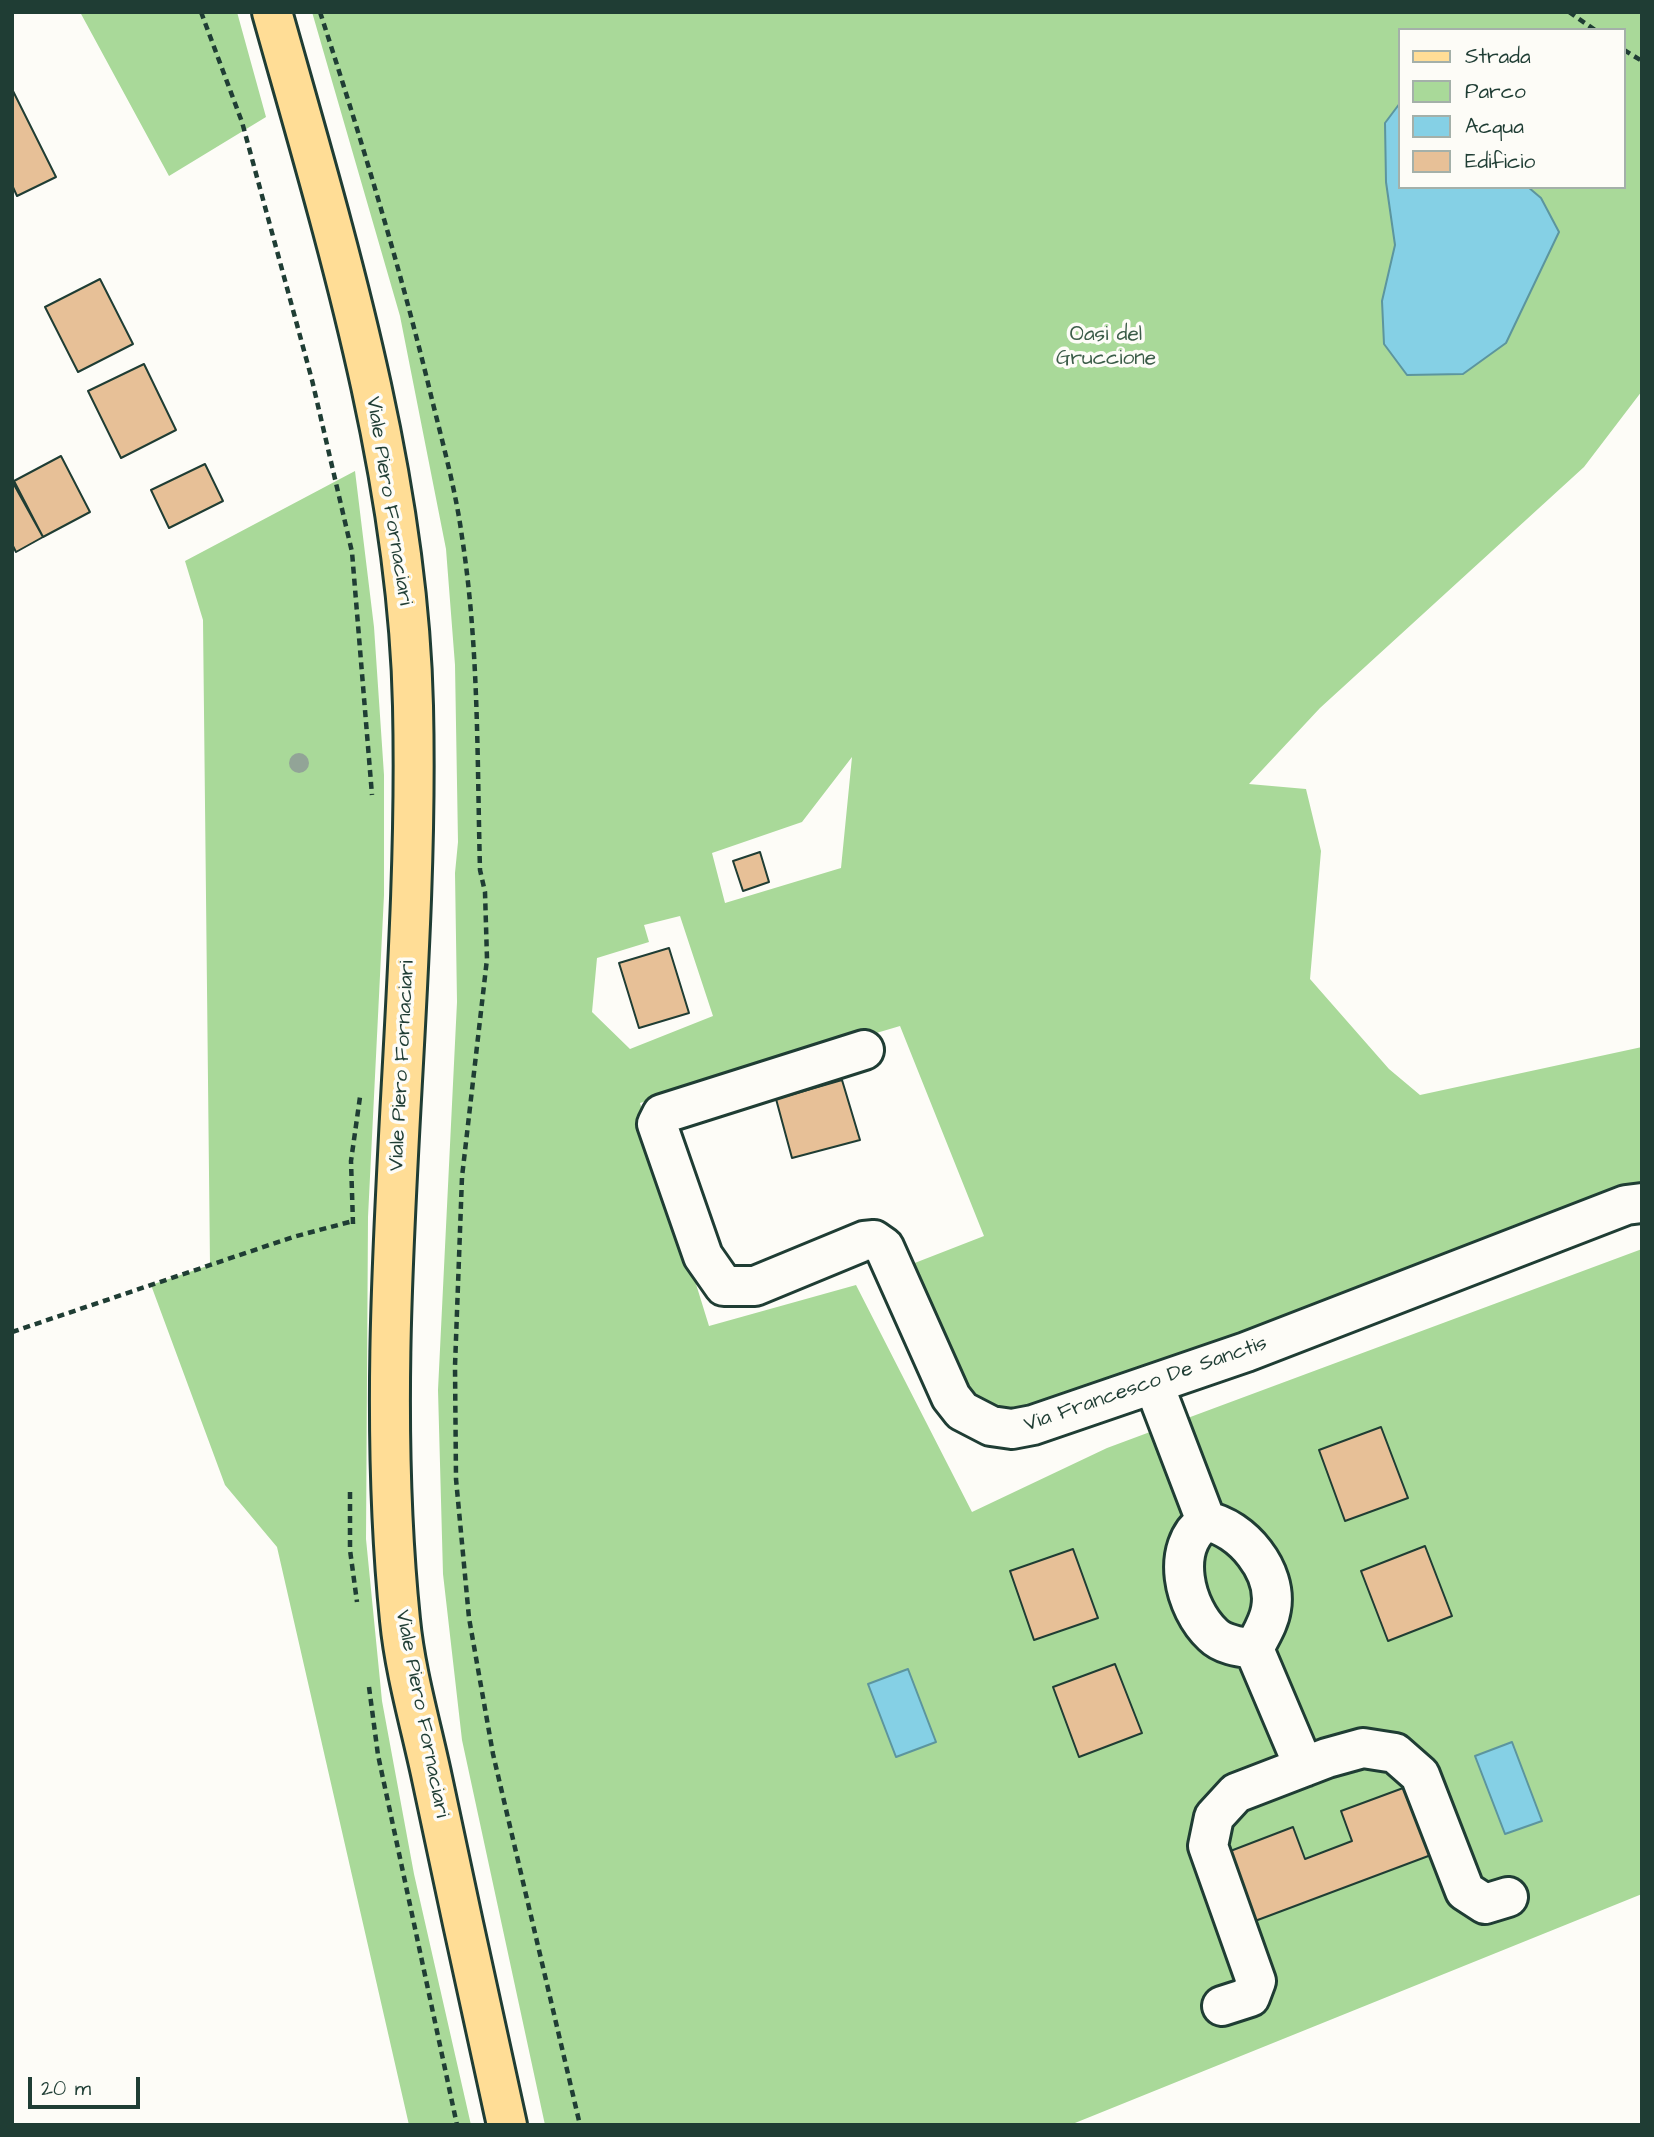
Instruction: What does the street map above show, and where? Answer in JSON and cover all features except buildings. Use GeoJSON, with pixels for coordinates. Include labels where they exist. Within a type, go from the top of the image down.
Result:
{"type":"FeatureCollection","features":[{"type":"Feature","properties":{"kind":"main road","name":"Viale Piero Fornaciari"},"geometry":{"type":"LineString","coordinates":[[272,12],[331,222],[375,410],[400,553],[413,700],[414,860],[390,1308],[389,1452],[400,1625],[507,2125]]}},
{"type":"Feature","properties":{"kind":"street","name":"Via Francesco De Sanctis"},"geometry":{"type":"LineString","coordinates":[[864,1050],[662,1114],[657,1124],[703,1256],[724,1286],[755,1286],[864,1241],[874,1240],[884,1247],[951,1397],[962,1411],[991,1426],[1012,1429],[1033,1425],[1154,1384],[1343,1316],[1626,1205],[1642,1203]]}},
{"type":"Feature","properties":{"kind":"street"},"geometry":{"type":"LineString","coordinates":[[1154,1384],[1206,1521]]}},
{"type":"Feature","properties":{"kind":"street"},"geometry":{"type":"LineString","coordinates":[[1254,1649],[1234,1646],[1214,1636],[1192,1607],[1184,1584],[1188,1543],[1198,1527],[1206,1521],[1220,1524],[1241,1540],[1257,1556],[1267,1573],[1272,1607],[1254,1649],[1304,1767]]}},
{"type":"Feature","properties":{"kind":"street"},"geometry":{"type":"LineString","coordinates":[[1222,2006],[1250,1997],[1256,1981],[1208,1846],[1214,1817],[1236,1793],[1304,1767],[1363,1748],[1395,1753],[1420,1775],[1465,1891],[1485,1904],[1508,1897]]}},
{"type":"Feature","properties":{"kind":"path"},"geometry":{"type":"LineString","coordinates":[[201,12],[242,122],[312,380],[352,552],[372,797]]}},
{"type":"Feature","properties":{"kind":"path"},"geometry":{"type":"LineString","coordinates":[[320,12],[398,260],[447,460],[469,588],[476,670],[480,870],[485,892],[486,959],[462,1177],[455,1366],[456,1479],[469,1619],[493,1754],[580,2125]]}},
{"type":"Feature","properties":{"kind":"path"},"geometry":{"type":"LineString","coordinates":[[1569,12],[1592,28]]}},
{"type":"Feature","properties":{"kind":"path"},"geometry":{"type":"LineString","coordinates":[[1626,51],[1642,61]]}},
{"type":"Feature","properties":{"kind":"path"},"geometry":{"type":"LineString","coordinates":[[353,1234],[351,1161],[362,1083]]}},
{"type":"Feature","properties":{"kind":"path"},"geometry":{"type":"LineString","coordinates":[[12,1332],[293,1237],[353,1221]]}},
{"type":"Feature","properties":{"kind":"path"},"geometry":{"type":"LineString","coordinates":[[350,1483],[350,1550],[358,1604]]}},
{"type":"Feature","properties":{"kind":"path"},"geometry":{"type":"LineString","coordinates":[[367,1673],[378,1755],[457,2125]]}},
{"type":"Feature","properties":{"kind":"green space"},"geometry":{"type":"Polygon","coordinates":[[[80,12],[237,12],[266,117],[169,176],[80,12]]]}},
{"type":"Feature","properties":{"kind":"green space","name":"Oasi del Gruccione"},"geometry":{"type":"Polygon","coordinates":[[[312,12],[1642,12],[1642,391],[1584,467],[1320,708],[1249,784],[1306,789],[1321,851],[1310,979],[1389,1069],[1420,1095],[1642,1047],[1642,1187],[1019,1414],[998,1409],[967,1396],[907,1266],[984,1236],[900,1026],[640,1103],[709,1326],[856,1285],[972,1512],[1107,1448],[1642,1249],[1642,1894],[1070,2125],[545,2125],[462,1740],[443,1574],[438,1390],[457,1002],[455,873],[458,842],[455,665],[446,549],[400,316],[312,12]],[[852,757],[802,822],[712,853],[725,903],[841,868],[852,757]],[[680,916],[644,925],[649,942],[597,958],[592,1012],[630,1049],[713,1016],[680,916]],[[1381,1427],[1319,1450],[1345,1521],[1408,1498],[1381,1427]],[[1425,1546],[1361,1571],[1388,1640],[1425,1546]],[[1073,1549],[1010,1571],[1034,1640],[1097,1618],[1073,1549]],[[1414,1784],[1341,1811],[1352,1841],[1305,1859],[1293,1827],[1220,1855],[1247,1924],[1439,1852],[1414,1784]]]}},
{"type":"Feature","properties":{"kind":"green space"},"geometry":{"type":"Polygon","coordinates":[[[355,471],[374,627],[384,775],[384,895],[368,1217],[366,1539],[382,1701],[414,1874],[471,2125],[409,2125],[277,1547],[225,1485],[151,1285],[210,1265],[203,620],[185,561],[355,471]]]}},
{"type":"Feature","properties":{"kind":"water"},"geometry":{"type":"Polygon","coordinates":[[[1398,106],[1398,189],[1530,189],[1541,198],[1559,232],[1506,343],[1463,374],[1407,375],[1384,344],[1382,301],[1395,245],[1386,182],[1385,123],[1398,106]]]}},
{"type":"Feature","properties":{"kind":"water"},"geometry":{"type":"Polygon","coordinates":[[[908,1669],[936,1742],[896,1757],[868,1684],[908,1669]]]}},
{"type":"Feature","properties":{"kind":"water"},"geometry":{"type":"Polygon","coordinates":[[[1512,1742],[1542,1821],[1505,1834],[1475,1756],[1512,1742]]]}}]}
